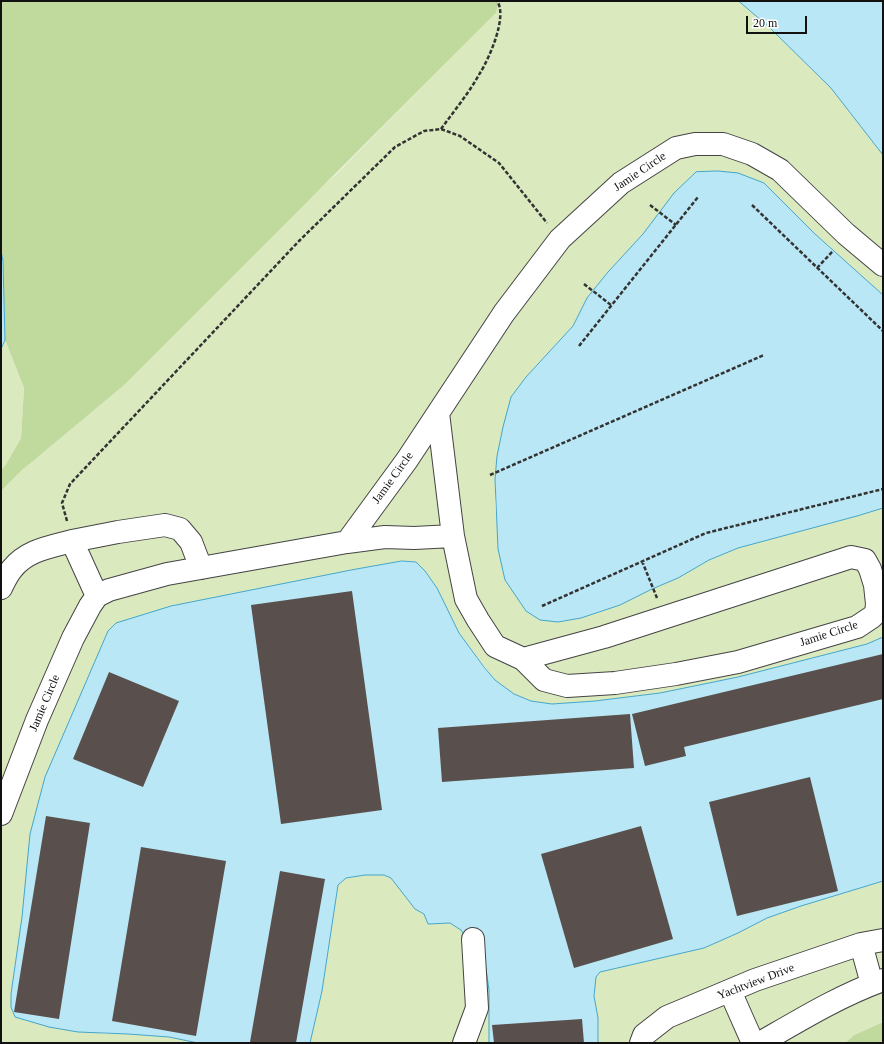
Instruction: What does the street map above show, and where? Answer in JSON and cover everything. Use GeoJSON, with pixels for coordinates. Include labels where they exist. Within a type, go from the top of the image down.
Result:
{"type":"FeatureCollection","features":[{"type":"Feature","properties":{"kind":"street","name":"Jamie Circle"},"geometry":{"type":"LineString","coordinates":[[347,542],[407,460],[504,313],[560,239],[621,183],[676,148],[695,144],[723,144],[752,154],[780,170],[846,234],[883,265]]}},
{"type":"Feature","properties":{"kind":"street","name":"Jamie Circle"},"geometry":{"type":"LineString","coordinates":[[438,413],[453,536],[466,599],[495,646],[523,659],[544,680],[567,686],[615,683],[661,677],[738,662],[857,627],[872,617],[876,612],[877,604],[875,585],[870,569],[864,560],[851,557],[604,637],[523,659]]}},
{"type":"Feature","properties":{"kind":"street"},"geometry":{"type":"LineString","coordinates":[[1,588],[12,569],[28,554],[44,548],[72,541],[165,525],[180,529],[191,542],[201,568]]}},
{"type":"Feature","properties":{"kind":"street"},"geometry":{"type":"LineString","coordinates":[[72,541],[97,596],[109,590],[167,574],[347,542],[385,537],[414,538],[453,536]]}},
{"type":"Feature","properties":{"kind":"street","name":"Jamie Circle"},"geometry":{"type":"LineString","coordinates":[[1,814],[37,720],[67,652],[90,606],[97,596]]}},
{"type":"Feature","properties":{"kind":"street"},"geometry":{"type":"LineString","coordinates":[[464,1043],[477,1008],[473,939]]}},
{"type":"Feature","properties":{"kind":"street","name":"Yachtview Drive"},"geometry":{"type":"LineString","coordinates":[[641,1043],[644,1035],[667,1017],[755,980],[861,944],[883,940]]}},
{"type":"Feature","properties":{"kind":"street"},"geometry":{"type":"LineString","coordinates":[[760,1043],[806,1016],[857,990],[877,982],[861,944]]}},
{"type":"Feature","properties":{"kind":"street"},"geometry":{"type":"LineString","coordinates":[[730,991],[753,1043]]}},
{"type":"Feature","properties":{"kind":"path"},"geometry":{"type":"LineString","coordinates":[[441,129],[481,73],[498,33],[501,17],[499,4],[497,1]]}},
{"type":"Feature","properties":{"kind":"path"},"geometry":{"type":"LineString","coordinates":[[72,541],[62,503],[70,484],[299,240],[395,146],[424,131],[441,129],[460,136],[499,163],[560,239]]}},
{"type":"Feature","properties":{"kind":"path"},"geometry":{"type":"LineString","coordinates":[[578,346],[698,197]]}},
{"type":"Feature","properties":{"kind":"path"},"geometry":{"type":"LineString","coordinates":[[650,205],[676,225]]}},
{"type":"Feature","properties":{"kind":"path"},"geometry":{"type":"LineString","coordinates":[[752,205],[883,332]]}},
{"type":"Feature","properties":{"kind":"path"},"geometry":{"type":"LineString","coordinates":[[817,268],[837,247]]}},
{"type":"Feature","properties":{"kind":"path"},"geometry":{"type":"LineString","coordinates":[[584,284],[611,305]]}},
{"type":"Feature","properties":{"kind":"path"},"geometry":{"type":"LineString","coordinates":[[490,475],[764,355]]}},
{"type":"Feature","properties":{"kind":"path"},"geometry":{"type":"LineString","coordinates":[[542,606],[706,533],[883,489]]}},
{"type":"Feature","properties":{"kind":"path"},"geometry":{"type":"LineString","coordinates":[[642,562],[659,602]]}},
{"type":"Feature","properties":{"kind":"green space"},"geometry":{"type":"Polygon","coordinates":[[[1,1],[499,1],[496,13],[124,385],[22,470],[1,491],[1,470],[5,466],[21,438],[24,388],[5,340],[3,261],[1,251],[1,1]]]}},
{"type":"Feature","properties":{"kind":"green space"},"geometry":{"type":"Polygon","coordinates":[[[499,1],[739,1],[770,28],[831,88],[883,155],[883,295],[815,234],[764,183],[718,171],[696,172],[689,179],[643,234],[608,272],[587,298],[573,326],[526,377],[511,397],[495,479],[495,507],[505,580],[527,611],[558,622],[581,618],[620,605],[678,578],[709,560],[738,548],[883,508],[883,637],[867,644],[738,677],[660,693],[595,701],[552,704],[531,701],[514,694],[495,680],[459,633],[437,588],[425,571],[416,562],[412,561],[402,561],[351,570],[171,606],[108,631],[68,727],[22,917],[11,994],[11,1007],[15,1017],[25,1020],[106,1034],[169,1037],[198,1043],[1,1043],[1,491],[336,174],[496,13],[499,1]]]}},
{"type":"Feature","properties":{"kind":"green space"},"geometry":{"type":"Polygon","coordinates":[[[5,340],[24,388],[21,438],[5,466],[1,470],[1,349],[5,340]]]}},
{"type":"Feature","properties":{"kind":"green space"},"geometry":{"type":"Polygon","coordinates":[[[365,875],[384,875],[391,878],[415,909],[424,914],[428,924],[450,923],[461,930],[484,955],[489,990],[489,1043],[310,1043],[322,991],[338,885],[346,878],[365,875]]]}},
{"type":"Feature","properties":{"kind":"green space"},"geometry":{"type":"Polygon","coordinates":[[[883,881],[883,1022],[854,1035],[845,1043],[598,1043],[598,1018],[594,996],[596,977],[600,972],[704,948],[767,918],[883,881]]]}},
{"type":"Feature","properties":{"kind":"green space"},"geometry":{"type":"Polygon","coordinates":[[[883,1022],[883,1043],[845,1043],[854,1035],[883,1022]]]}},
{"type":"Feature","properties":{"kind":"water"},"geometry":{"type":"Polygon","coordinates":[[[739,1],[883,1],[883,155],[831,88],[770,28],[739,1]]]}},
{"type":"Feature","properties":{"kind":"water"},"geometry":{"type":"Polygon","coordinates":[[[718,171],[738,173],[764,183],[815,234],[883,295],[883,508],[738,548],[709,560],[678,578],[620,605],[581,618],[558,622],[540,620],[526,611],[505,580],[498,549],[495,479],[497,456],[511,397],[526,377],[573,326],[587,298],[608,272],[643,234],[674,193],[696,172],[718,171]]]}},
{"type":"Feature","properties":{"kind":"water"},"geometry":{"type":"Polygon","coordinates":[[[1,251],[3,261],[5,340],[1,349],[1,251]]]}},
{"type":"Feature","properties":{"kind":"water"},"geometry":{"type":"Polygon","coordinates":[[[402,561],[416,562],[425,571],[437,588],[459,633],[495,680],[514,694],[531,701],[552,704],[595,701],[660,693],[738,677],[867,644],[883,637],[883,881],[767,918],[704,948],[600,972],[596,977],[594,996],[598,1018],[598,1043],[489,1043],[489,990],[484,955],[466,938],[461,930],[450,923],[428,924],[424,914],[415,909],[391,878],[384,875],[365,875],[346,878],[338,885],[322,991],[310,1043],[198,1043],[169,1037],[78,1032],[49,1027],[15,1017],[11,1007],[11,994],[22,917],[30,834],[45,777],[108,631],[116,623],[171,606],[402,561]]]}},
{"type":"Feature","properties":{"kind":"building"},"geometry":{"type":"Polygon","coordinates":[[[352,591],[382,810],[281,824],[251,605],[352,591]]]}},
{"type":"Feature","properties":{"kind":"building"},"geometry":{"type":"Polygon","coordinates":[[[883,654],[883,699],[684,747],[686,756],[645,766],[632,714],[883,654]]]}},
{"type":"Feature","properties":{"kind":"building"},"geometry":{"type":"Polygon","coordinates":[[[109,672],[179,701],[143,787],[73,759],[109,672]]]}},
{"type":"Feature","properties":{"kind":"building"},"geometry":{"type":"Polygon","coordinates":[[[630,714],[634,768],[442,782],[438,728],[630,714]]]}},
{"type":"Feature","properties":{"kind":"building"},"geometry":{"type":"Polygon","coordinates":[[[810,777],[838,891],[737,916],[709,802],[810,777]]]}},
{"type":"Feature","properties":{"kind":"building"},"geometry":{"type":"Polygon","coordinates":[[[46,816],[90,823],[59,1019],[14,1012],[46,816]]]}},
{"type":"Feature","properties":{"kind":"building"},"geometry":{"type":"Polygon","coordinates":[[[641,826],[673,939],[574,968],[541,854],[641,826]]]}},
{"type":"Feature","properties":{"kind":"building"},"geometry":{"type":"Polygon","coordinates":[[[141,847],[226,861],[196,1036],[112,1021],[141,847]]]}},
{"type":"Feature","properties":{"kind":"building"},"geometry":{"type":"Polygon","coordinates":[[[280,871],[325,879],[296,1043],[253,1043],[250,1042],[280,871]]]}},
{"type":"Feature","properties":{"kind":"building"},"geometry":{"type":"Polygon","coordinates":[[[582,1019],[584,1043],[494,1043],[492,1025],[582,1019]]]}}]}
